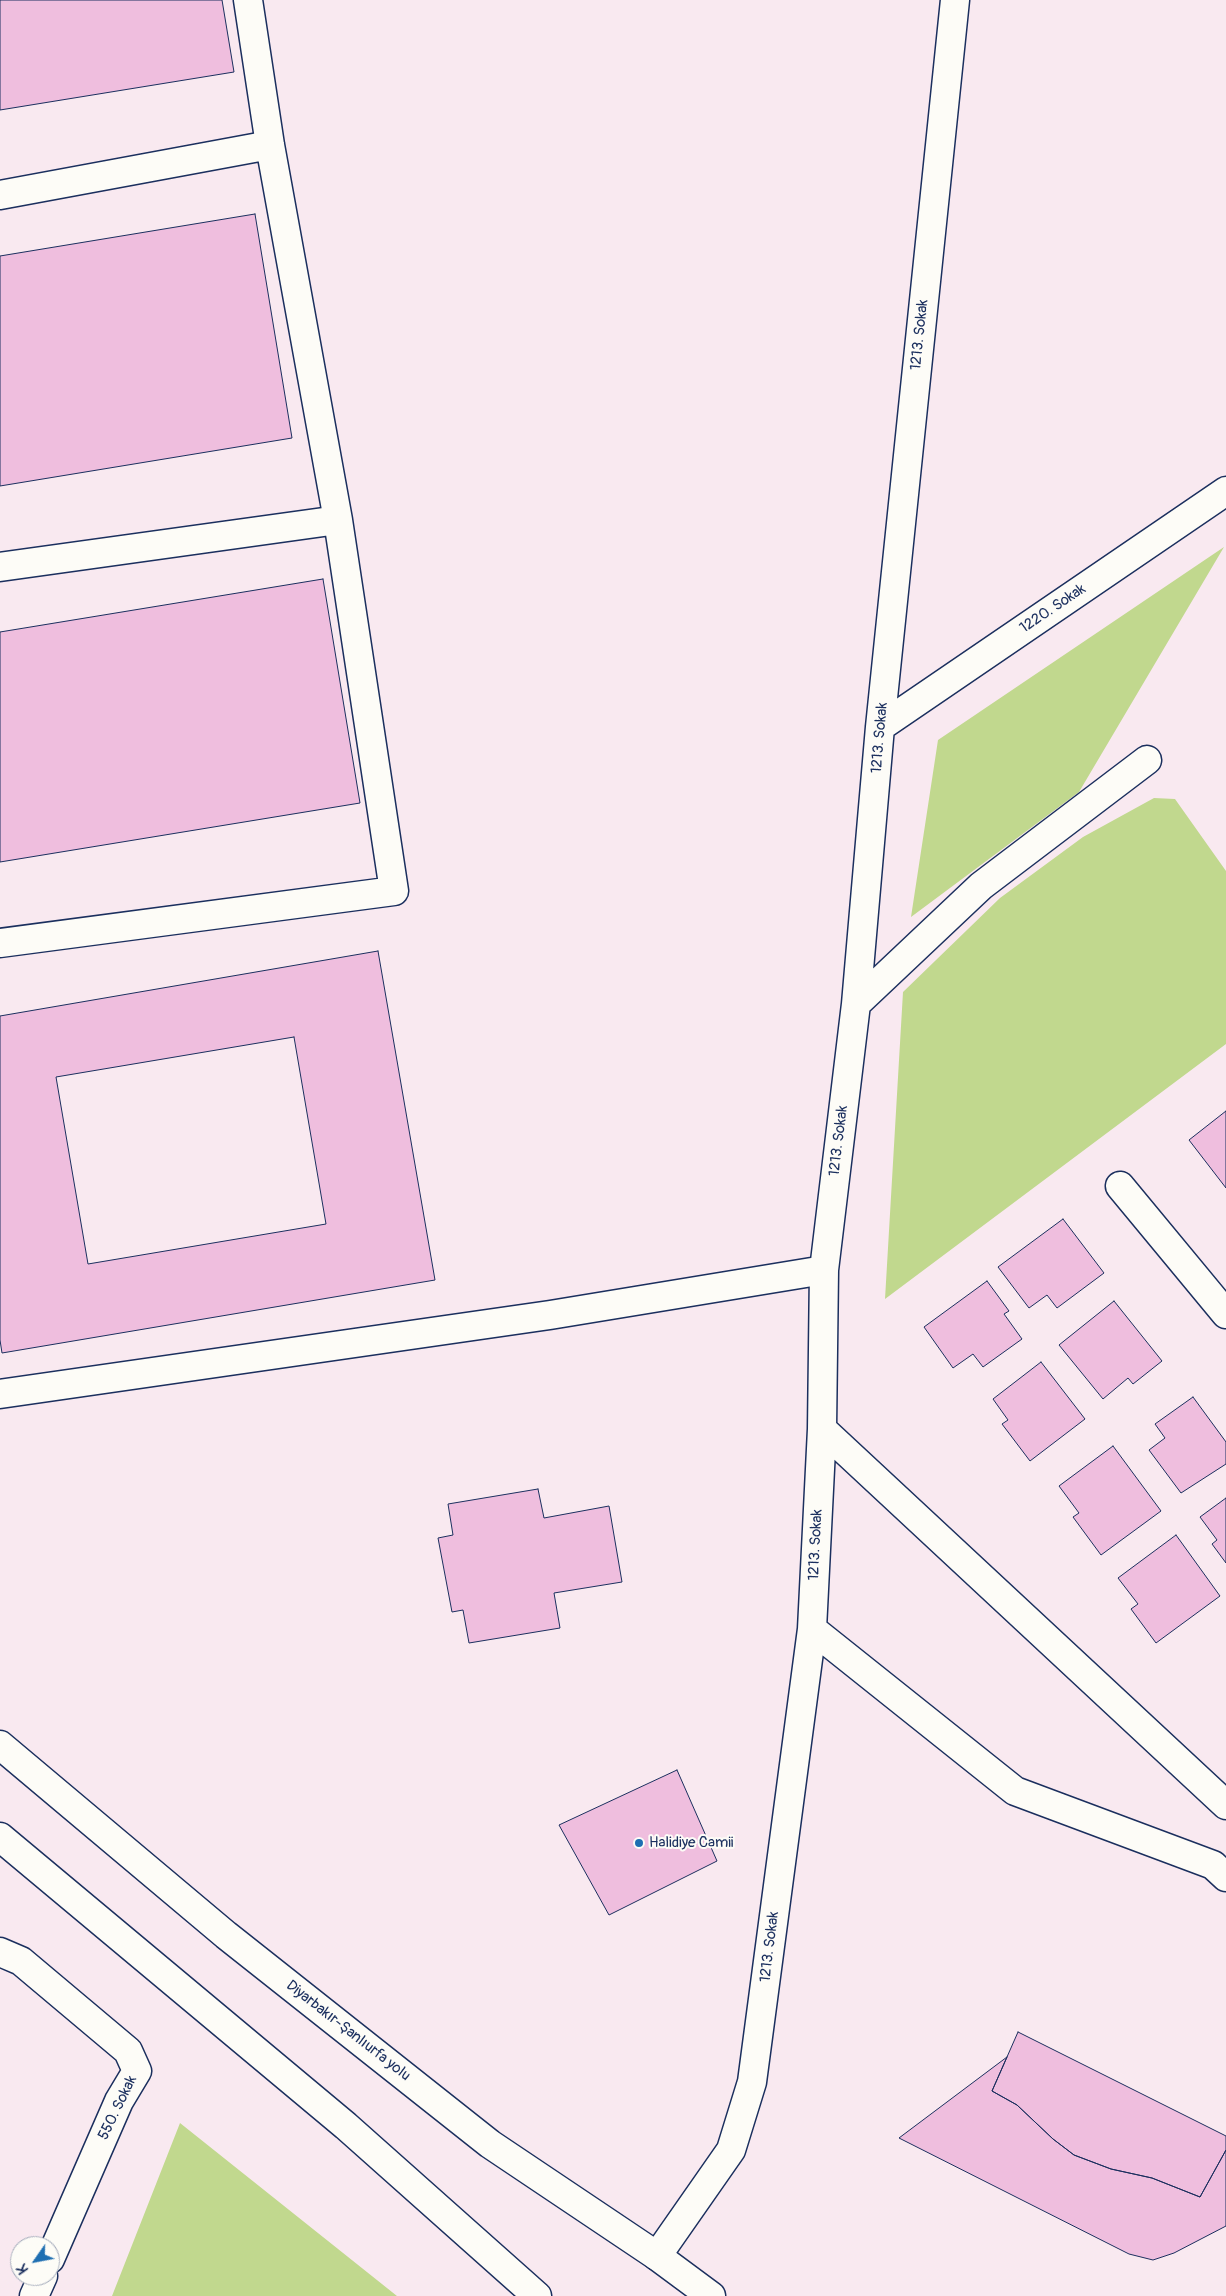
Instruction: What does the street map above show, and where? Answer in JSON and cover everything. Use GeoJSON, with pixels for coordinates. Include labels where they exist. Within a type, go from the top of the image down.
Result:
{"type":"FeatureCollection","features":[{"type":"Feature","properties":{"kind":"main road"},"geometry":{"type":"LineString","coordinates":[[0,943],[394,891],[338,520],[270,145],[248,0]]}},
{"type":"Feature","properties":{"kind":"main road","name":"1213. Sokak"},"geometry":{"type":"LineString","coordinates":[[657,2256],[731,2150],[752,2082],[812,1630],[822,1429],[824,1270],[856,1004],[880,727],[955,0]]}},
{"type":"Feature","properties":{"kind":"main road"},"geometry":{"type":"LineString","coordinates":[[0,195],[270,145]]}},
{"type":"Feature","properties":{"kind":"main road","name":"1220. Sokak"},"geometry":{"type":"LineString","coordinates":[[880,727],[1226,491]]}},
{"type":"Feature","properties":{"kind":"main road"},"geometry":{"type":"LineString","coordinates":[[0,567],[338,520]]}},
{"type":"Feature","properties":{"kind":"main road"},"geometry":{"type":"LineString","coordinates":[[856,1004],[981,886],[1147,760]]}},
{"type":"Feature","properties":{"kind":"main road"},"geometry":{"type":"LineString","coordinates":[[1120,1186],[1226,1314]]}},
{"type":"Feature","properties":{"kind":"main road"},"geometry":{"type":"LineString","coordinates":[[0,1394],[540,1316],[824,1270]]}},
{"type":"Feature","properties":{"kind":"main road"},"geometry":{"type":"LineString","coordinates":[[822,1429],[1226,1805]]}},
{"type":"Feature","properties":{"kind":"main road"},"geometry":{"type":"LineString","coordinates":[[812,1630],[1015,1791],[1222,1863]]}},
{"type":"Feature","properties":{"kind":"main road","name":"Diyarbakır-Şanlıurfa yolu"},"geometry":{"type":"LineString","coordinates":[[0,1745],[226,1935],[490,2144],[657,2256],[711,2296]]}},
{"type":"Feature","properties":{"kind":"main road"},"geometry":{"type":"LineString","coordinates":[[0,1837],[346,2126],[537,2296]]}},
{"type":"Feature","properties":{"kind":"main road","name":"550. Sokak"},"geometry":{"type":"LineString","coordinates":[[0,1952],[21,1961],[128,2051],[137,2071],[119,2101],[60,2236]]}},
{"type":"Feature","properties":{"kind":"green space"},"geometry":{"type":"Polygon","coordinates":[[[1224,547],[1079,792],[911,917],[938,740],[1224,547]]]}},
{"type":"Feature","properties":{"kind":"green space"},"geometry":{"type":"Polygon","coordinates":[[[1154,798],[1175,799],[1226,871],[1226,1044],[885,1299],[903,992],[1000,898],[1083,837],[1154,798]]]}},
{"type":"Feature","properties":{"kind":"green space"},"geometry":{"type":"Polygon","coordinates":[[[180,2123],[397,2296],[112,2296],[180,2123]]]}},
{"type":"Feature","properties":{"kind":"building"},"geometry":{"type":"Polygon","coordinates":[[[0,0],[222,0],[234,72],[0,110],[0,0]]]}},
{"type":"Feature","properties":{"kind":"building"},"geometry":{"type":"Polygon","coordinates":[[[255,214],[292,438],[0,486],[0,256],[255,214]]]}},
{"type":"Feature","properties":{"kind":"building"},"geometry":{"type":"Polygon","coordinates":[[[323,579],[360,803],[0,862],[0,632],[323,579]]]}},
{"type":"Feature","properties":{"kind":"building"},"geometry":{"type":"Polygon","coordinates":[[[378,951],[435,1280],[2,1353],[0,1340],[0,1016],[378,951]],[[294,1037],[56,1077],[88,1264],[326,1224],[294,1037]]]}},
{"type":"Feature","properties":{"kind":"building"},"geometry":{"type":"Polygon","coordinates":[[[1226,1111],[1226,1188],[1189,1140],[1226,1111]]]}},
{"type":"Feature","properties":{"kind":"building"},"geometry":{"type":"Polygon","coordinates":[[[1063,1219],[1104,1273],[1057,1308],[1047,1295],[1029,1308],[998,1267],[1063,1219]]]}},
{"type":"Feature","properties":{"kind":"building"},"geometry":{"type":"Polygon","coordinates":[[[987,1281],[1009,1311],[1004,1314],[1022,1339],[983,1367],[973,1354],[953,1368],[924,1327],[987,1281]]]}},
{"type":"Feature","properties":{"kind":"building"},"geometry":{"type":"Polygon","coordinates":[[[1114,1301],[1162,1361],[1133,1384],[1128,1378],[1103,1399],[1059,1345],[1114,1301]]]}},
{"type":"Feature","properties":{"kind":"building"},"geometry":{"type":"Polygon","coordinates":[[[1041,1362],[1085,1419],[1030,1461],[1002,1424],[1008,1420],[993,1399],[1041,1362]]]}},
{"type":"Feature","properties":{"kind":"building"},"geometry":{"type":"Polygon","coordinates":[[[1193,1397],[1226,1442],[1226,1464],[1181,1493],[1149,1450],[1165,1438],[1155,1424],[1193,1397]]]}},
{"type":"Feature","properties":{"kind":"building"},"geometry":{"type":"Polygon","coordinates":[[[1113,1446],[1161,1511],[1101,1555],[1073,1517],[1079,1513],[1059,1486],[1113,1446]]]}},
{"type":"Feature","properties":{"kind":"building"},"geometry":{"type":"Polygon","coordinates":[[[538,1489],[544,1518],[609,1506],[622,1582],[554,1593],[560,1628],[469,1643],[463,1610],[452,1612],[438,1538],[453,1535],[448,1504],[538,1489]]]}},
{"type":"Feature","properties":{"kind":"building"},"geometry":{"type":"Polygon","coordinates":[[[1226,1498],[1226,1563],[1212,1544],[1217,1540],[1200,1517],[1226,1498]]]}},
{"type":"Feature","properties":{"kind":"building"},"geometry":{"type":"Polygon","coordinates":[[[1176,1535],[1220,1596],[1156,1643],[1131,1609],[1138,1604],[1118,1578],[1176,1535]]]}},
{"type":"Feature","properties":{"kind":"building","name":"Halidiye Camii"},"geometry":{"type":"Polygon","coordinates":[[[677,1770],[717,1861],[609,1915],[559,1825],[677,1770]]]}},
{"type":"Feature","properties":{"kind":"building"},"geometry":{"type":"Polygon","coordinates":[[[1018,2032],[1226,2136],[1226,2150],[1200,2197],[1152,2178],[1111,2169],[1074,2155],[1053,2139],[1017,2105],[992,2091],[1018,2032]]]}},
{"type":"Feature","properties":{"kind":"building"},"geometry":{"type":"Polygon","coordinates":[[[1007,2057],[992,2091],[1017,2105],[1053,2139],[1074,2155],[1111,2169],[1152,2178],[1200,2197],[1226,2150],[1226,2226],[1174,2253],[1153,2260],[1129,2254],[899,2138],[1007,2057]]]}},
{"type":"Feature","properties":{"kind":"place","name":"Halidiye Camii"},"geometry":{"type":"Point","coordinates":[639,1843]}}]}
